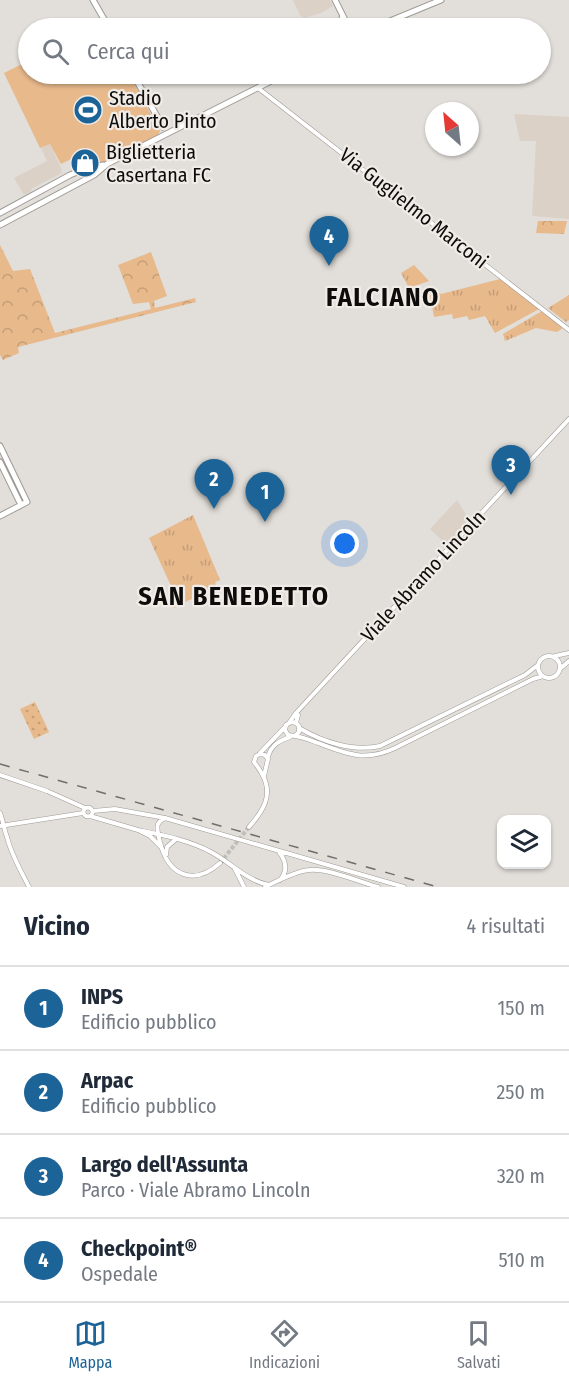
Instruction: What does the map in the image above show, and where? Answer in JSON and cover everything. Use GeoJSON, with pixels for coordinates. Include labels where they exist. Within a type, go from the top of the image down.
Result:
{"type":"FeatureCollection","features":[{"type":"Feature","properties":{"kind":"main road"},"geometry":{"type":"LineString","coordinates":[[93,0],[103,18]]}},
{"type":"Feature","properties":{"kind":"main road"},"geometry":{"type":"LineString","coordinates":[[335,0],[344,18]]}},
{"type":"Feature","properties":{"kind":"main road"},"geometry":{"type":"LineString","coordinates":[[398,18],[441,0]]}},
{"type":"Feature","properties":{"kind":"main road"},"geometry":{"type":"LineString","coordinates":[[341,13],[341,18]]}},
{"type":"Feature","properties":{"kind":"main road"},"geometry":{"type":"LineString","coordinates":[[139,84],[163,128],[172,130]]}},
{"type":"Feature","properties":{"kind":"main road"},"geometry":{"type":"LineString","coordinates":[[0,225],[94,175],[107,164],[266,84]]}},
{"type":"Feature","properties":{"kind":"main road"},"geometry":{"type":"LineString","coordinates":[[160,137],[163,128]]}},
{"type":"Feature","properties":{"kind":"main road"},"geometry":{"type":"LineString","coordinates":[[0,213],[82,170],[107,164]]}},
{"type":"Feature","properties":{"kind":"main road"},"geometry":{"type":"LineString","coordinates":[[82,170],[85,174],[84,179]]}},
{"type":"Feature","properties":{"kind":"main road"},"geometry":{"type":"LineString","coordinates":[[54,183],[53,186],[60,193]]}},
{"type":"Feature","properties":{"kind":"main road"},"geometry":{"type":"LineString","coordinates":[[45,188],[50,194],[49,199]]}},
{"type":"Feature","properties":{"kind":"main road"},"geometry":{"type":"LineString","coordinates":[[0,446],[27,502],[0,516]]}},
{"type":"Feature","properties":{"kind":"main road"},"geometry":{"type":"LineString","coordinates":[[0,462],[3,474],[21,505]]}},
{"type":"Feature","properties":{"kind":"main road"},"geometry":{"type":"LineString","coordinates":[[3,474],[12,470]]}},
{"type":"Feature","properties":{"kind":"street","name":"Via Guglielmo Marconi"},"geometry":{"type":"LineString","coordinates":[[258,88],[569,330]]}},
{"type":"Feature","properties":{"kind":"street","name":"Viale Abramo Lincoln"},"geometry":{"type":"LineString","coordinates":[[258,754],[569,419]]}},
{"type":"Feature","properties":{"kind":"street"},"geometry":{"type":"LineString","coordinates":[[543,676],[388,751],[376,754],[362,756],[348,754],[286,732],[288,724],[349,747],[363,749],[380,746],[525,675],[545,656],[554,657],[569,653]]}},
{"type":"Feature","properties":{"kind":"street"},"geometry":{"type":"LineString","coordinates":[[554,657],[559,662],[560,669]]}},
{"type":"Feature","properties":{"kind":"street"},"geometry":{"type":"LineString","coordinates":[[538,665],[539,671],[547,678],[554,677],[569,661]]}},
{"type":"Feature","properties":{"kind":"street","name":"Viale Abramo Lincoln"},"geometry":{"type":"LineString","coordinates":[[294,736],[298,733],[297,717],[301,708]]}},
{"type":"Feature","properties":{"kind":"street"},"geometry":{"type":"LineString","coordinates":[[264,776],[270,750],[274,745],[294,736]]}},
{"type":"Feature","properties":{"kind":"street"},"geometry":{"type":"LineString","coordinates":[[249,827],[265,807],[267,790],[264,776],[254,760],[258,754],[264,754],[268,758]]}},
{"type":"Feature","properties":{"kind":"street"},"geometry":{"type":"LineString","coordinates":[[257,766],[262,768],[266,766]]}},
{"type":"Feature","properties":{"kind":"street"},"geometry":{"type":"LineString","coordinates":[[0,775],[47,791],[84,811],[86,816],[197,845],[267,886],[302,872],[316,870],[378,887]]}},
{"type":"Feature","properties":{"kind":"street"},"geometry":{"type":"LineString","coordinates":[[2,825],[84,811],[90,808],[93,811],[115,809],[165,818],[404,887]]}},
{"type":"Feature","properties":{"kind":"street"},"geometry":{"type":"LineString","coordinates":[[90,816],[93,811]]}},
{"type":"Feature","properties":{"kind":"street"},"geometry":{"type":"LineString","coordinates":[[0,813],[3,819],[2,825],[29,887]]}},
{"type":"Feature","properties":{"kind":"street"},"geometry":{"type":"LineString","coordinates":[[165,818],[158,824],[158,834],[161,848],[176,872],[191,878],[205,876],[220,863]]}},
{"type":"Feature","properties":{"kind":"street"},"geometry":{"type":"LineString","coordinates":[[138,830],[150,836],[161,848]]}},
{"type":"Feature","properties":{"kind":"street"},"geometry":{"type":"LineString","coordinates":[[165,856],[167,847],[176,839]]}},
{"type":"Feature","properties":{"kind":"street"},"geometry":{"type":"LineString","coordinates":[[277,882],[284,875],[285,865],[278,850]]}},
{"type":"Feature","properties":{"kind":"street"},"geometry":{"type":"LineString","coordinates":[[233,866],[241,877],[244,887]]}},
{"type":"Feature","properties":{"kind":"shaded area"},"geometry":{"type":"Polygon","coordinates":[[[293,0],[330,0],[333,6],[321,13],[304,18],[300,15],[293,0]]]}},
{"type":"Feature","properties":{"kind":"shaded area"},"geometry":{"type":"Polygon","coordinates":[[[514,114],[569,117],[569,219],[532,216],[536,141],[520,141],[514,114]]]}},
{"type":"Feature","properties":{"kind":"shaded area"},"geometry":{"type":"Polygon","coordinates":[[[50,144],[62,173],[24,195],[14,178],[47,161],[41,148],[50,144]]]}},
{"type":"Feature","properties":{"kind":"shaded area"},"geometry":{"type":"Polygon","coordinates":[[[457,500],[471,523],[449,547],[430,529],[457,500]]]}},
{"type":"Feature","properties":{"kind":"green space"},"geometry":{"type":"Polygon","coordinates":[[[18,66],[18,84],[134,84],[160,131],[158,135],[107,164],[91,168],[81,163],[84,158],[81,154],[61,164],[50,144],[40,148],[4,73],[18,66]]]}},
{"type":"Feature","properties":{"kind":"green space"},"geometry":{"type":"Polygon","coordinates":[[[538,221],[567,221],[564,234],[536,233],[538,221]]]}},
{"type":"Feature","properties":{"kind":"green space"},"geometry":{"type":"Polygon","coordinates":[[[0,245],[13,271],[30,269],[55,333],[151,309],[149,302],[133,304],[118,265],[151,252],[167,296],[154,301],[155,308],[195,298],[196,302],[18,347],[19,353],[3,360],[0,355],[0,245]]]}},
{"type":"Feature","properties":{"kind":"green space"},"geometry":{"type":"Polygon","coordinates":[[[414,265],[429,281],[409,288],[401,273],[414,265]]]}},
{"type":"Feature","properties":{"kind":"green space"},"geometry":{"type":"Polygon","coordinates":[[[500,279],[539,309],[495,333],[485,316],[469,320],[467,316],[453,319],[452,314],[434,317],[430,295],[437,291],[441,294],[500,279]]]}},
{"type":"Feature","properties":{"kind":"green space"},"geometry":{"type":"Polygon","coordinates":[[[569,295],[569,320],[566,322],[548,308],[569,295]]]}},
{"type":"Feature","properties":{"kind":"green space"},"geometry":{"type":"Polygon","coordinates":[[[542,311],[563,328],[557,332],[536,328],[505,341],[503,334],[542,311]]]}},
{"type":"Feature","properties":{"kind":"green space"},"geometry":{"type":"Polygon","coordinates":[[[193,515],[220,580],[215,582],[218,589],[174,608],[168,597],[171,586],[149,538],[193,515]]]}},
{"type":"Feature","properties":{"kind":"green space"},"geometry":{"type":"Polygon","coordinates":[[[35,702],[49,732],[34,739],[20,709],[35,702]]]}},
{"type":"Feature","properties":{"kind":"tunnel"},"geometry":{"type":"LineString","coordinates":[[220,863],[249,827]]}},
{"type":"Feature","properties":{"kind":"railway"},"geometry":{"type":"LineString","coordinates":[[0,764],[438,887]]}},
{"type":"Feature","properties":{"kind":"place","name":"Stadio Alberto Pinto"},"geometry":{"type":"Point","coordinates":[88,110]}},
{"type":"Feature","properties":{"kind":"place","name":"Biglietteria Casertana FC"},"geometry":{"type":"Point","coordinates":[85,163]}},
{"type":"Feature","properties":{"kind":"place","name":"Checkpoint®"},"geometry":{"type":"Point","coordinates":[329,266]}},
{"type":"Feature","properties":{"kind":"place","name":"Largo dell'Assunta"},"geometry":{"type":"Point","coordinates":[511,495]}},
{"type":"Feature","properties":{"kind":"place","name":"Arpac"},"geometry":{"type":"Point","coordinates":[214,509]}},
{"type":"Feature","properties":{"kind":"place","name":"INPS"},"geometry":{"type":"Point","coordinates":[265,522]}},
{"type":"Feature","properties":{"kind":"district","name":"FALCIANO"},"geometry":{"type":"Point","coordinates":[383,297]}},
{"type":"Feature","properties":{"kind":"district","name":"SAN BENEDETTO"},"geometry":{"type":"Point","coordinates":[234,596]}}]}
